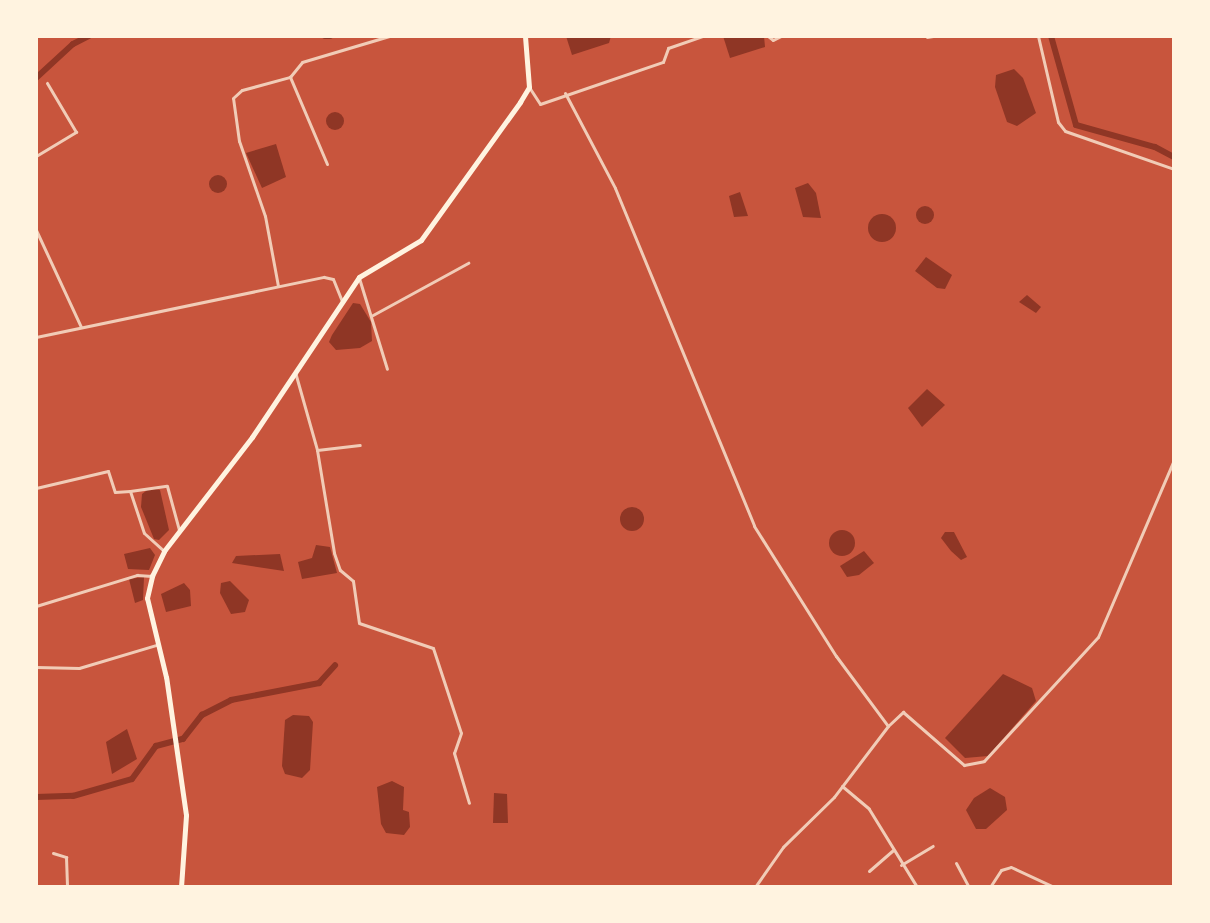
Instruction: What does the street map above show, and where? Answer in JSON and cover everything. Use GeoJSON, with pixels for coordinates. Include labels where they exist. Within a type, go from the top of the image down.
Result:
{"type":"FeatureCollection","features":[{"type":"Feature","properties":{"kind":"main road"},"geometry":{"type":"LineString","coordinates":[[182,887],[186,815],[170,728],[166,677],[156,644],[147,598],[152,576],[164,551],[252,437],[359,277],[421,240],[529,87],[525,36]]}},
{"type":"Feature","properties":{"kind":"street"},"geometry":{"type":"LineString","coordinates":[[278,286],[265,216],[240,141],[233,98],[242,90],[290,77],[302,62],[389,36]]}},
{"type":"Feature","properties":{"kind":"street"},"geometry":{"type":"LineString","coordinates":[[529,87],[540,104],[565,93],[662,62],[668,48],[703,36]]}},
{"type":"Feature","properties":{"kind":"street"},"geometry":{"type":"LineString","coordinates":[[768,36],[773,40],[781,36]]}},
{"type":"Feature","properties":{"kind":"street"},"geometry":{"type":"LineString","coordinates":[[927,37],[933,36]]}},
{"type":"Feature","properties":{"kind":"street"},"geometry":{"type":"LineString","coordinates":[[1038,36],[1058,122],[1065,131],[1174,169]]}},
{"type":"Feature","properties":{"kind":"street"},"geometry":{"type":"LineString","coordinates":[[290,77],[327,164]]}},
{"type":"Feature","properties":{"kind":"street"},"geometry":{"type":"LineString","coordinates":[[36,156],[76,132],[47,82]]}},
{"type":"Feature","properties":{"kind":"street"},"geometry":{"type":"LineString","coordinates":[[565,93],[615,188],[754,526],[836,656],[888,726]]}},
{"type":"Feature","properties":{"kind":"street"},"geometry":{"type":"LineString","coordinates":[[36,230],[53,257],[81,327]]}},
{"type":"Feature","properties":{"kind":"street"},"geometry":{"type":"LineString","coordinates":[[371,316],[468,263]]}},
{"type":"Feature","properties":{"kind":"street"},"geometry":{"type":"LineString","coordinates":[[36,336],[324,277],[333,279],[342,301]]}},
{"type":"Feature","properties":{"kind":"street"},"geometry":{"type":"LineString","coordinates":[[359,277],[387,369]]}},
{"type":"Feature","properties":{"kind":"street"},"geometry":{"type":"LineString","coordinates":[[295,371],[317,450],[334,553],[340,570],[353,581],[358,623],[433,648],[460,732],[454,753],[469,803]]}},
{"type":"Feature","properties":{"kind":"street"},"geometry":{"type":"LineString","coordinates":[[317,450],[360,444]]}},
{"type":"Feature","properties":{"kind":"street"},"geometry":{"type":"LineString","coordinates":[[755,887],[768,874],[783,846],[842,786],[888,726],[905,713],[964,765],[984,761],[1098,637],[1174,460]]}},
{"type":"Feature","properties":{"kind":"street"},"geometry":{"type":"LineString","coordinates":[[36,488],[106,470],[115,492],[166,486],[179,530]]}},
{"type":"Feature","properties":{"kind":"street"},"geometry":{"type":"LineString","coordinates":[[130,491],[148,540],[164,551]]}},
{"type":"Feature","properties":{"kind":"street"},"geometry":{"type":"LineString","coordinates":[[36,606],[137,575],[152,576]]}},
{"type":"Feature","properties":{"kind":"street"},"geometry":{"type":"LineString","coordinates":[[36,668],[79,668],[156,644]]}},
{"type":"Feature","properties":{"kind":"street"},"geometry":{"type":"LineString","coordinates":[[842,786],[868,809],[901,865],[917,887]]}},
{"type":"Feature","properties":{"kind":"street"},"geometry":{"type":"LineString","coordinates":[[901,865],[933,846]]}},
{"type":"Feature","properties":{"kind":"street"},"geometry":{"type":"LineString","coordinates":[[869,871],[893,850]]}},
{"type":"Feature","properties":{"kind":"street"},"geometry":{"type":"LineString","coordinates":[[53,853],[67,860],[67,887]]}},
{"type":"Feature","properties":{"kind":"street"},"geometry":{"type":"LineString","coordinates":[[956,863],[969,887]]}},
{"type":"Feature","properties":{"kind":"street"},"geometry":{"type":"LineString","coordinates":[[990,887],[1001,870],[1011,868],[1054,887]]}},
{"type":"Feature","properties":{"kind":"shaded area"},"geometry":{"type":"Polygon","coordinates":[[[566,36],[611,36],[609,43],[572,55],[566,36]]]}},
{"type":"Feature","properties":{"kind":"shaded area"},"geometry":{"type":"Polygon","coordinates":[[[723,36],[764,36],[765,47],[730,58],[723,36]]]}},
{"type":"Feature","properties":{"kind":"shaded area"},"geometry":{"type":"Polygon","coordinates":[[[1014,69],[1023,78],[1036,113],[1017,126],[1007,122],[995,87],[996,75],[1014,69]]]}},
{"type":"Feature","properties":{"kind":"shaded area"},"geometry":{"type":"Polygon","coordinates":[[[331,112],[339,112],[344,117],[342,128],[331,130],[326,125],[326,117],[331,112]]]}},
{"type":"Feature","properties":{"kind":"shaded area"},"geometry":{"type":"Polygon","coordinates":[[[276,144],[286,177],[262,188],[246,153],[276,144]]]}},
{"type":"Feature","properties":{"kind":"shaded area"},"geometry":{"type":"Polygon","coordinates":[[[214,175],[222,175],[227,180],[225,191],[214,193],[209,188],[209,180],[214,175]]]}},
{"type":"Feature","properties":{"kind":"shaded area"},"geometry":{"type":"Polygon","coordinates":[[[808,183],[816,193],[821,218],[803,217],[795,188],[808,183]]]}},
{"type":"Feature","properties":{"kind":"shaded area"},"geometry":{"type":"Polygon","coordinates":[[[740,192],[748,216],[734,217],[729,196],[740,192]]]}},
{"type":"Feature","properties":{"kind":"shaded area"},"geometry":{"type":"Polygon","coordinates":[[[925,206],[933,211],[934,215],[929,223],[925,224],[917,219],[916,215],[921,207],[925,206]]]}},
{"type":"Feature","properties":{"kind":"shaded area"},"geometry":{"type":"Polygon","coordinates":[[[882,214],[892,218],[896,228],[892,238],[882,242],[872,238],[868,228],[872,218],[882,214]]]}},
{"type":"Feature","properties":{"kind":"shaded area"},"geometry":{"type":"Polygon","coordinates":[[[926,257],[952,275],[945,289],[937,288],[915,271],[926,257]]]}},
{"type":"Feature","properties":{"kind":"shaded area"},"geometry":{"type":"Polygon","coordinates":[[[1027,295],[1041,307],[1036,313],[1019,302],[1027,295]]]}},
{"type":"Feature","properties":{"kind":"shaded area"},"geometry":{"type":"Polygon","coordinates":[[[353,303],[360,304],[371,322],[372,341],[360,348],[336,350],[329,342],[353,303]]]}},
{"type":"Feature","properties":{"kind":"shaded area"},"geometry":{"type":"Polygon","coordinates":[[[927,389],[945,405],[922,427],[908,408],[927,389]]]}},
{"type":"Feature","properties":{"kind":"shaded area"},"geometry":{"type":"Polygon","coordinates":[[[150,488],[160,490],[169,530],[159,540],[154,539],[141,507],[142,494],[150,488]]]}},
{"type":"Feature","properties":{"kind":"shaded area"},"geometry":{"type":"Polygon","coordinates":[[[632,507],[640,511],[644,519],[640,527],[632,531],[624,527],[620,519],[624,511],[632,507]]]}},
{"type":"Feature","properties":{"kind":"shaded area"},"geometry":{"type":"Polygon","coordinates":[[[842,530],[851,534],[855,543],[851,552],[842,556],[833,552],[829,543],[833,534],[842,530]]]}},
{"type":"Feature","properties":{"kind":"shaded area"},"geometry":{"type":"Polygon","coordinates":[[[945,532],[954,532],[967,557],[961,560],[951,551],[941,538],[945,532]]]}},
{"type":"Feature","properties":{"kind":"shaded area"},"geometry":{"type":"Polygon","coordinates":[[[316,545],[330,547],[337,573],[302,579],[298,562],[312,558],[316,545]]]}},
{"type":"Feature","properties":{"kind":"shaded area"},"geometry":{"type":"Polygon","coordinates":[[[150,548],[155,555],[149,570],[128,569],[124,554],[150,548]]]}},
{"type":"Feature","properties":{"kind":"shaded area"},"geometry":{"type":"Polygon","coordinates":[[[864,551],[874,563],[859,575],[847,577],[840,566],[864,551]]]}},
{"type":"Feature","properties":{"kind":"shaded area"},"geometry":{"type":"Polygon","coordinates":[[[280,554],[284,571],[232,563],[236,556],[280,554]]]}},
{"type":"Feature","properties":{"kind":"shaded area"},"geometry":{"type":"Polygon","coordinates":[[[144,577],[143,600],[135,603],[129,579],[144,577]]]}},
{"type":"Feature","properties":{"kind":"shaded area"},"geometry":{"type":"Polygon","coordinates":[[[230,581],[249,600],[245,612],[231,614],[220,593],[221,583],[230,581]]]}},
{"type":"Feature","properties":{"kind":"shaded area"},"geometry":{"type":"Polygon","coordinates":[[[184,583],[190,590],[191,606],[166,612],[161,594],[184,583]]]}},
{"type":"Feature","properties":{"kind":"shaded area"},"geometry":{"type":"Polygon","coordinates":[[[1003,674],[1032,688],[1036,701],[988,756],[965,758],[945,738],[1003,674]]]}},
{"type":"Feature","properties":{"kind":"shaded area"},"geometry":{"type":"Polygon","coordinates":[[[293,715],[309,716],[313,722],[310,770],[302,778],[285,774],[282,766],[285,720],[293,715]]]}},
{"type":"Feature","properties":{"kind":"shaded area"},"geometry":{"type":"Polygon","coordinates":[[[127,729],[137,759],[112,774],[106,742],[127,729]]]}},
{"type":"Feature","properties":{"kind":"shaded area"},"geometry":{"type":"Polygon","coordinates":[[[392,781],[404,787],[403,810],[409,812],[410,827],[404,835],[386,833],[381,824],[377,787],[392,781]]]}},
{"type":"Feature","properties":{"kind":"shaded area"},"geometry":{"type":"Polygon","coordinates":[[[990,788],[1005,797],[1007,810],[986,829],[976,829],[966,810],[974,798],[990,788]]]}},
{"type":"Feature","properties":{"kind":"shaded area"},"geometry":{"type":"Polygon","coordinates":[[[494,793],[507,794],[508,823],[493,823],[494,793]]]}},
{"type":"Feature","properties":{"kind":"waterway"},"geometry":{"type":"LineString","coordinates":[[36,78],[73,44],[89,36]]}},
{"type":"Feature","properties":{"kind":"waterway"},"geometry":{"type":"LineString","coordinates":[[325,36],[330,36]]}},
{"type":"Feature","properties":{"kind":"waterway"},"geometry":{"type":"LineString","coordinates":[[1051,36],[1076,125],[1155,147],[1174,157]]}},
{"type":"Feature","properties":{"kind":"waterway"},"geometry":{"type":"LineString","coordinates":[[36,797],[73,796],[132,779],[156,746],[183,739],[202,715],[231,700],[319,683],[335,665]]}}]}
